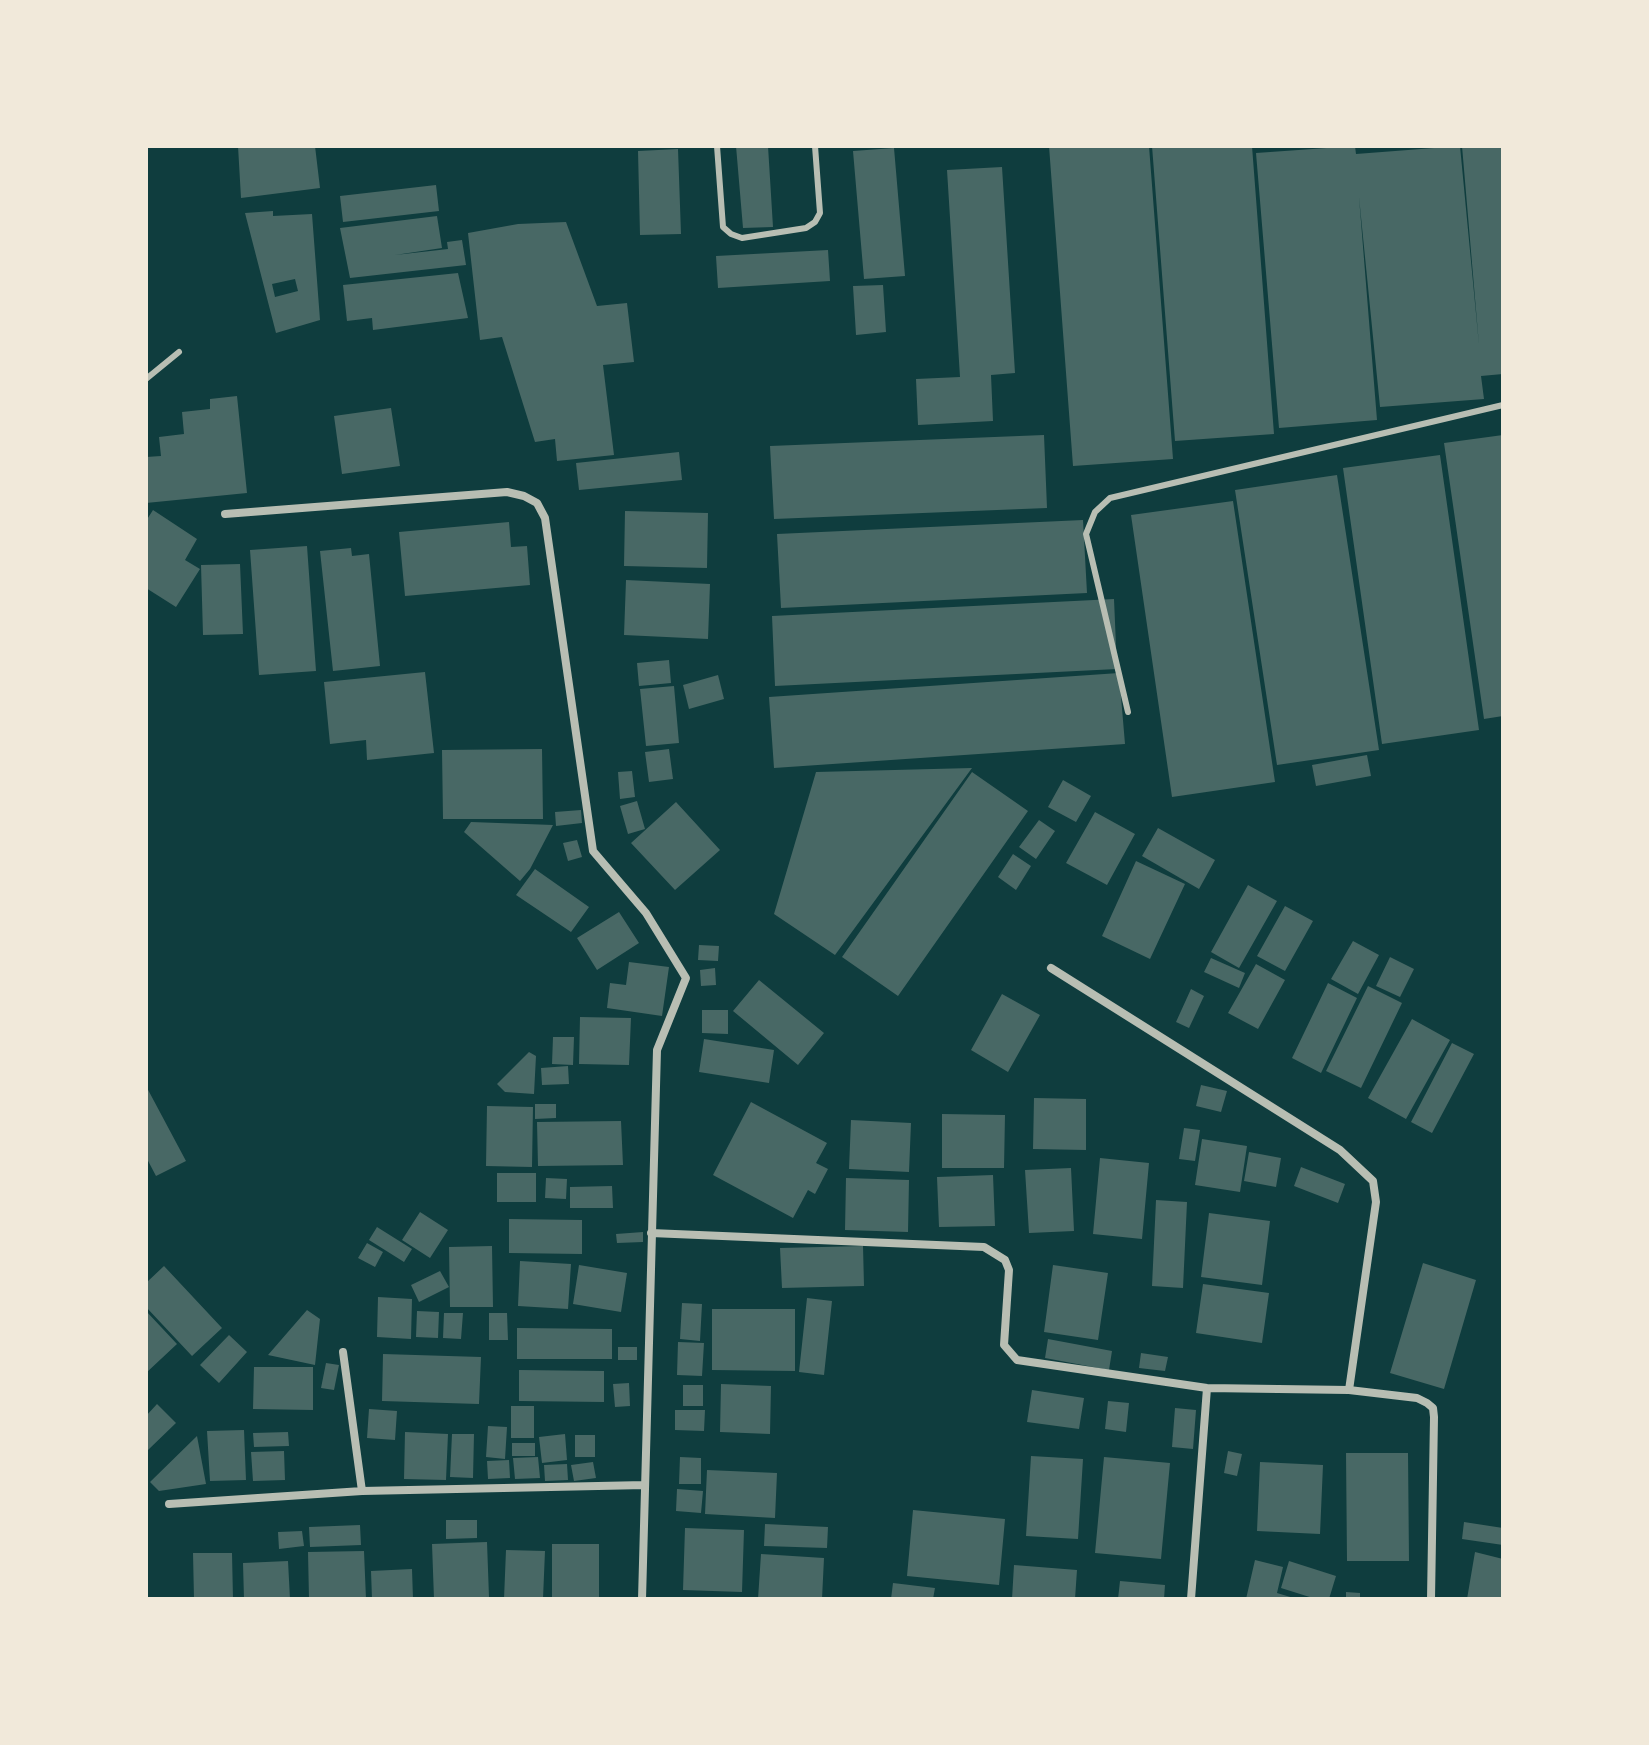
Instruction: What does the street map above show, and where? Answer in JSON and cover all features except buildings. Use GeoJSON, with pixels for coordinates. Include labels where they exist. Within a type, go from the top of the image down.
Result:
{"type":"FeatureCollection","features":[{"type":"Feature","properties":{"kind":"street"},"geometry":{"type":"LineString","coordinates":[[225,514],[507,492],[537,503],[545,518],[593,851],[646,913],[686,978],[657,1050],[642,1599]]}},
{"type":"Feature","properties":{"kind":"street"},"geometry":{"type":"LineString","coordinates":[[1051,968],[1340,1150],[1373,1181],[1376,1202],[1349,1390]]}},
{"type":"Feature","properties":{"kind":"street"},"geometry":{"type":"LineString","coordinates":[[651,1233],[984,1247],[1005,1260],[1009,1270],[1004,1345],[1017,1360],[1207,1388],[1349,1390],[1417,1398],[1433,1408],[1431,1599]]}},
{"type":"Feature","properties":{"kind":"street"},"geometry":{"type":"LineString","coordinates":[[343,1352],[362,1491]]}},
{"type":"Feature","properties":{"kind":"street"},"geometry":{"type":"LineString","coordinates":[[1191,1599],[1207,1388]]}},
{"type":"Feature","properties":{"kind":"street"},"geometry":{"type":"LineString","coordinates":[[169,1504],[362,1491],[645,1485]]}},
{"type":"Feature","properties":{"kind":"lane"},"geometry":{"type":"LineString","coordinates":[[717,146],[723,227],[742,238],[806,228],[815,222],[820,213],[815,146]]}},
{"type":"Feature","properties":{"kind":"lane"},"geometry":{"type":"LineString","coordinates":[[146,379],[179,352]]}},
{"type":"Feature","properties":{"kind":"lane"},"geometry":{"type":"LineString","coordinates":[[1128,712],[1086,534],[1095,512],[1110,498],[1503,405]]}}]}
